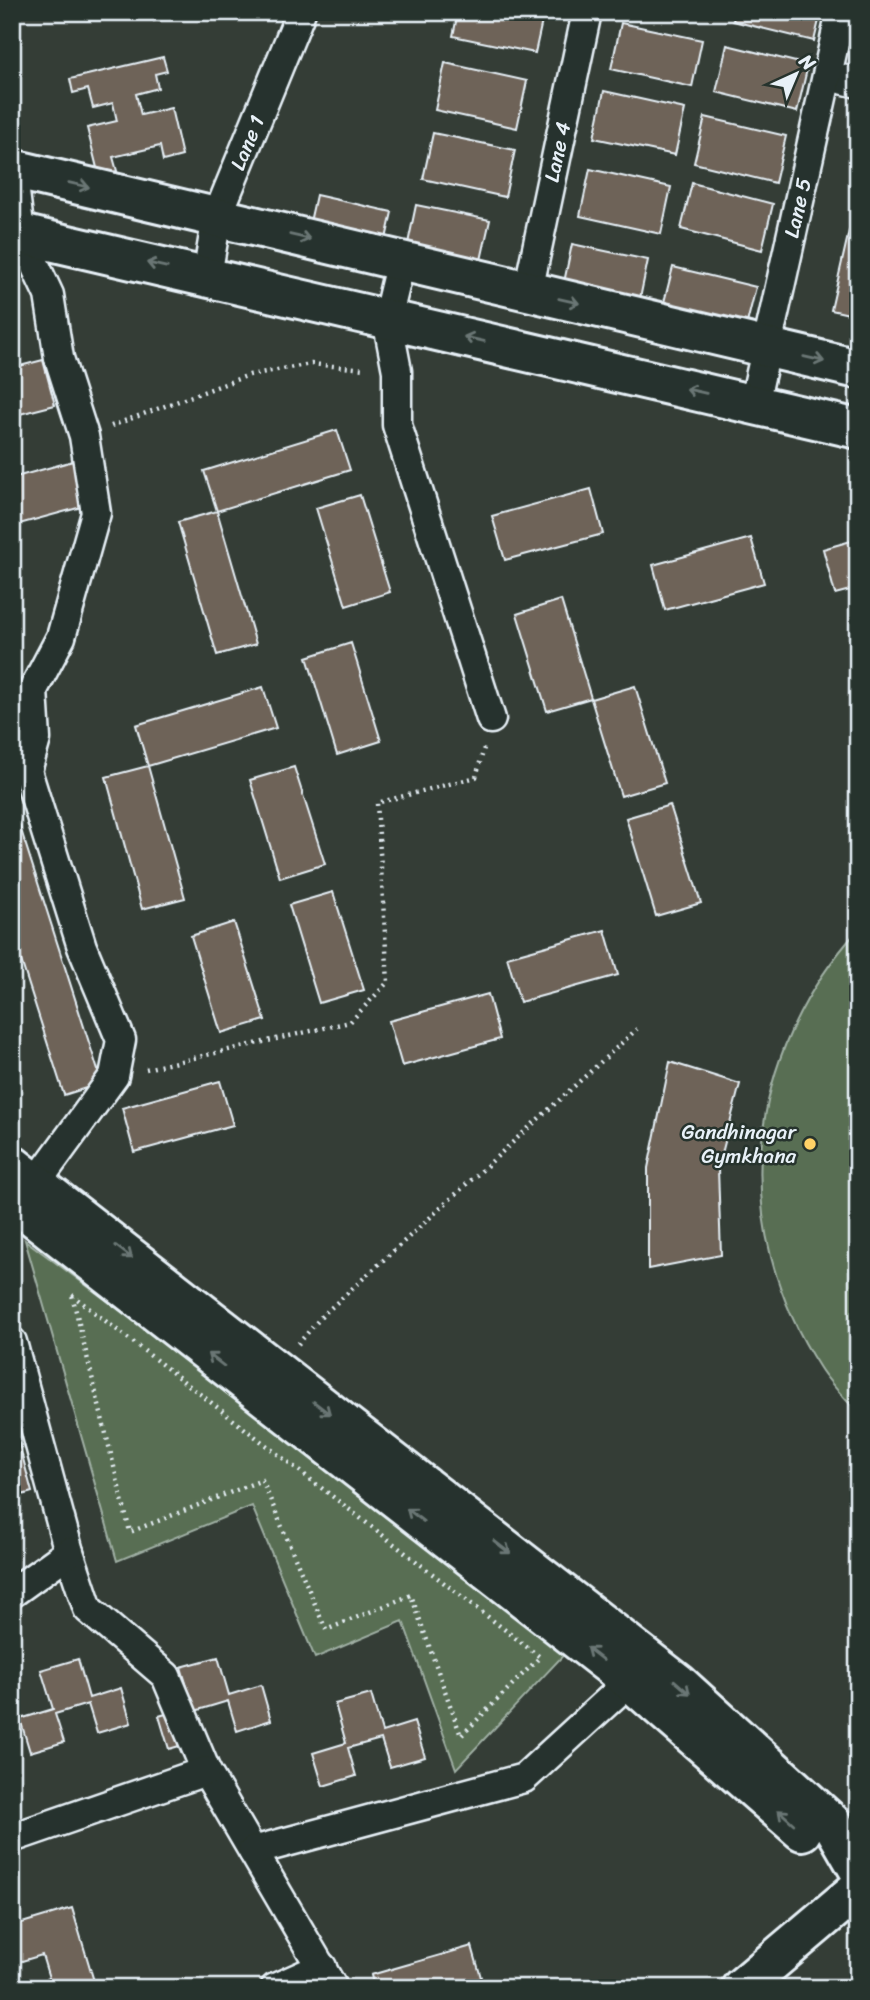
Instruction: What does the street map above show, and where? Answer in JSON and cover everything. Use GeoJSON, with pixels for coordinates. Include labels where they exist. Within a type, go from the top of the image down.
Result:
{"type":"FeatureCollection","features":[{"type":"Feature","properties":{"kind":"street","name":"Lane 1"},"geometry":{"type":"LineString","coordinates":[[207,276],[217,218],[301,12]]}},
{"type":"Feature","properties":{"kind":"street","name":"Lane 4"},"geometry":{"type":"LineString","coordinates":[[528,291],[587,12]]}},
{"type":"Feature","properties":{"kind":"street","name":"Lane 5"},"geometry":{"type":"LineString","coordinates":[[754,404],[841,12]]}},
{"type":"Feature","properties":{"kind":"street"},"geometry":{"type":"LineString","coordinates":[[828,76],[858,83]]}},
{"type":"Feature","properties":{"kind":"street"},"geometry":{"type":"LineString","coordinates":[[858,369],[12,169],[16,232],[50,295],[59,358],[84,436],[96,513],[61,637],[33,690],[36,739],[27,771],[82,947],[121,1040],[114,1076],[20,1183],[83,1237],[267,1383],[832,1823],[858,1868]]}},
{"type":"Feature","properties":{"kind":"street"},"geometry":{"type":"LineString","coordinates":[[16,232],[858,429]]}},
{"type":"Feature","properties":{"kind":"street"},"geometry":{"type":"LineString","coordinates":[[401,261],[387,319],[397,371],[397,425],[491,719]]}},
{"type":"Feature","properties":{"kind":"street"},"geometry":{"type":"LineString","coordinates":[[12,1342],[69,1552],[88,1609],[166,1676],[206,1771],[328,1977],[275,1988]]}},
{"type":"Feature","properties":{"kind":"street"},"geometry":{"type":"LineString","coordinates":[[12,1593],[69,1552]]}},
{"type":"Feature","properties":{"kind":"street"},"geometry":{"type":"LineString","coordinates":[[253,1851],[524,1777],[640,1671]]}},
{"type":"Feature","properties":{"kind":"street"},"geometry":{"type":"LineString","coordinates":[[640,1671],[858,1876]]}},
{"type":"Feature","properties":{"kind":"street"},"geometry":{"type":"LineString","coordinates":[[12,1838],[206,1771]]}},
{"type":"Feature","properties":{"kind":"street"},"geometry":{"type":"LineString","coordinates":[[741,1988],[858,1889]]}},
{"type":"Feature","properties":{"kind":"path"},"geometry":{"type":"LineString","coordinates":[[84,436],[249,375],[311,364],[397,371]]}},
{"type":"Feature","properties":{"kind":"path"},"geometry":{"type":"LineString","coordinates":[[114,1076],[350,1022],[388,982],[377,803],[476,777],[491,719]]}},
{"type":"Feature","properties":{"kind":"path"},"geometry":{"type":"LineString","coordinates":[[267,1383],[322,1316],[637,1029]]}},
{"type":"Feature","properties":{"kind":"path"},"geometry":{"type":"LineString","coordinates":[[72,1295],[540,1657],[461,1736],[411,1595],[326,1630],[262,1480],[130,1532],[72,1295]]}},
{"type":"Feature","properties":{"kind":"green space","name":"Gandhinagar Gymkhana"},"geometry":{"type":"Polygon","coordinates":[[[858,930],[858,1413],[820,1368],[791,1313],[771,1257],[762,1200],[762,1143],[772,1086],[791,1031],[820,979],[858,930]]]}},
{"type":"Feature","properties":{"kind":"green space"},"geometry":{"type":"Polygon","coordinates":[[[25,1240],[573,1645],[456,1769],[403,1621],[315,1658],[252,1506],[117,1561],[25,1240]]]}},
{"type":"Feature","properties":{"kind":"building"},"geometry":{"type":"Polygon","coordinates":[[[152,12],[171,12],[172,17],[154,21],[152,12]]]}},
{"type":"Feature","properties":{"kind":"building"},"geometry":{"type":"Polygon","coordinates":[[[458,12],[544,12],[535,53],[453,36],[458,12]]]}},
{"type":"Feature","properties":{"kind":"building"},"geometry":{"type":"Polygon","coordinates":[[[735,12],[821,12],[814,41],[733,21],[735,12]]]}},
{"type":"Feature","properties":{"kind":"building"},"geometry":{"type":"Polygon","coordinates":[[[621,23],[702,40],[692,87],[611,69],[621,23]]]}},
{"type":"Feature","properties":{"kind":"building"},"geometry":{"type":"Polygon","coordinates":[[[727,45],[808,65],[797,112],[716,92],[727,45]]]}},
{"type":"Feature","properties":{"kind":"building"},"geometry":{"type":"Polygon","coordinates":[[[163,57],[167,71],[155,74],[158,88],[136,94],[141,115],[171,108],[182,156],[163,161],[160,146],[113,157],[117,171],[99,176],[87,128],[117,121],[113,103],[93,108],[88,89],[73,93],[70,79],[163,57]]]}},
{"type":"Feature","properties":{"kind":"building"},"geometry":{"type":"Polygon","coordinates":[[[445,63],[527,81],[517,128],[435,110],[445,63]]]}},
{"type":"Feature","properties":{"kind":"building"},"geometry":{"type":"Polygon","coordinates":[[[604,91],[685,109],[675,155],[594,138],[604,91]]]}},
{"type":"Feature","properties":{"kind":"building"},"geometry":{"type":"Polygon","coordinates":[[[705,117],[786,136],[775,183],[694,163],[705,117]]]}},
{"type":"Feature","properties":{"kind":"building"},"geometry":{"type":"Polygon","coordinates":[[[433,133],[515,150],[505,197],[423,179],[433,133]]]}},
{"type":"Feature","properties":{"kind":"building"},"geometry":{"type":"Polygon","coordinates":[[[590,169],[671,187],[661,234],[580,216],[590,169]]]}},
{"type":"Feature","properties":{"kind":"building"},"geometry":{"type":"Polygon","coordinates":[[[692,183],[773,204],[762,250],[681,229],[692,183]]]}},
{"type":"Feature","properties":{"kind":"building"},"geometry":{"type":"Polygon","coordinates":[[[316,195],[392,212],[384,248],[308,231],[316,195]]]}},
{"type":"Feature","properties":{"kind":"building"},"geometry":{"type":"Polygon","coordinates":[[[416,205],[490,220],[479,269],[406,253],[416,205]]]}},
{"type":"Feature","properties":{"kind":"building"},"geometry":{"type":"Polygon","coordinates":[[[849,231],[858,233],[858,316],[831,310],[849,231]]]}},
{"type":"Feature","properties":{"kind":"building"},"geometry":{"type":"Polygon","coordinates":[[[572,244],[648,260],[638,308],[562,292],[572,244]]]}},
{"type":"Feature","properties":{"kind":"building"},"geometry":{"type":"Polygon","coordinates":[[[673,267],[756,287],[745,331],[662,310],[673,267]]]}},
{"type":"Feature","properties":{"kind":"building"},"geometry":{"type":"Polygon","coordinates":[[[43,360],[55,405],[12,416],[12,368],[43,360]]]}},
{"type":"Feature","properties":{"kind":"building"},"geometry":{"type":"Polygon","coordinates":[[[337,430],[350,470],[217,511],[204,471],[337,430]]]}},
{"type":"Feature","properties":{"kind":"building"},"geometry":{"type":"Polygon","coordinates":[[[73,461],[85,506],[12,526],[12,478],[73,461]]]}},
{"type":"Feature","properties":{"kind":"building"},"geometry":{"type":"Polygon","coordinates":[[[591,489],[603,534],[505,560],[492,516],[591,489]]]}},
{"type":"Feature","properties":{"kind":"building"},"geometry":{"type":"Polygon","coordinates":[[[360,495],[390,592],[346,606],[316,508],[360,495]]]}},
{"type":"Feature","properties":{"kind":"building"},"geometry":{"type":"Polygon","coordinates":[[[217,511],[256,644],[217,655],[178,522],[217,511]]]}},
{"type":"Feature","properties":{"kind":"building"},"geometry":{"type":"Polygon","coordinates":[[[751,538],[764,583],[665,610],[653,565],[751,538]]]}},
{"type":"Feature","properties":{"kind":"building"},"geometry":{"type":"Polygon","coordinates":[[[858,539],[858,588],[835,594],[823,549],[858,539]]]}},
{"type":"Feature","properties":{"kind":"building"},"geometry":{"type":"Polygon","coordinates":[[[561,600],[591,698],[547,711],[517,614],[561,600]]]}},
{"type":"Feature","properties":{"kind":"building"},"geometry":{"type":"Polygon","coordinates":[[[351,643],[381,741],[337,755],[307,657],[351,643]]]}},
{"type":"Feature","properties":{"kind":"building"},"geometry":{"type":"Polygon","coordinates":[[[635,686],[665,783],[621,796],[591,699],[635,686]]]}},
{"type":"Feature","properties":{"kind":"building"},"geometry":{"type":"Polygon","coordinates":[[[263,687],[276,728],[148,766],[136,725],[263,687]]]}},
{"type":"Feature","properties":{"kind":"building"},"geometry":{"type":"Polygon","coordinates":[[[148,766],[185,898],[142,909],[106,777],[148,766]]]}},
{"type":"Feature","properties":{"kind":"building"},"geometry":{"type":"Polygon","coordinates":[[[294,767],[325,864],[280,878],[250,780],[294,767]]]}},
{"type":"Feature","properties":{"kind":"building"},"geometry":{"type":"Polygon","coordinates":[[[670,805],[701,903],[656,916],[626,818],[670,805]]]}},
{"type":"Feature","properties":{"kind":"building"},"geometry":{"type":"Polygon","coordinates":[[[14,808],[102,1083],[64,1095],[12,932],[14,808]]]}},
{"type":"Feature","properties":{"kind":"building"},"geometry":{"type":"Polygon","coordinates":[[[333,892],[364,990],[319,1003],[289,905],[333,892]]]}},
{"type":"Feature","properties":{"kind":"building"},"geometry":{"type":"Polygon","coordinates":[[[234,922],[265,1020],[221,1033],[191,936],[234,922]]]}},
{"type":"Feature","properties":{"kind":"building"},"geometry":{"type":"Polygon","coordinates":[[[605,930],[618,975],[520,1002],[507,957],[605,930]]]}},
{"type":"Feature","properties":{"kind":"building"},"geometry":{"type":"Polygon","coordinates":[[[488,994],[500,1039],[402,1066],[389,1021],[488,994]]]}},
{"type":"Feature","properties":{"kind":"building"},"geometry":{"type":"Polygon","coordinates":[[[670,1062],[740,1084],[718,1169],[721,1255],[648,1269],[648,1168],[670,1062]]]}},
{"type":"Feature","properties":{"kind":"building"},"geometry":{"type":"Polygon","coordinates":[[[220,1081],[233,1125],[134,1152],[122,1108],[220,1081]]]}},
{"type":"Feature","properties":{"kind":"building"},"geometry":{"type":"Polygon","coordinates":[[[12,1418],[32,1492],[12,1498],[12,1418]]]}},
{"type":"Feature","properties":{"kind":"building"},"geometry":{"type":"Polygon","coordinates":[[[218,1657],[229,1695],[261,1685],[271,1720],[237,1731],[228,1701],[195,1711],[203,1739],[169,1749],[159,1716],[193,1706],[181,1667],[218,1657]]]}},
{"type":"Feature","properties":{"kind":"building"},"geometry":{"type":"Polygon","coordinates":[[[78,1659],[89,1698],[121,1688],[131,1723],[97,1733],[88,1704],[55,1714],[64,1742],[30,1752],[20,1719],[53,1709],[41,1670],[78,1659]]]}},
{"type":"Feature","properties":{"kind":"building"},"geometry":{"type":"Polygon","coordinates":[[[371,1694],[382,1732],[414,1722],[425,1757],[390,1767],[381,1739],[348,1748],[356,1776],[323,1786],[313,1753],[346,1743],[335,1704],[371,1694]]]}},
{"type":"Feature","properties":{"kind":"building"},"geometry":{"type":"Polygon","coordinates":[[[72,1908],[96,1988],[52,1988],[42,1955],[12,1964],[12,1926],[72,1908]]]}},
{"type":"Feature","properties":{"kind":"building"},"geometry":{"type":"Polygon","coordinates":[[[472,1946],[484,1988],[374,1988],[371,1975],[472,1946]]]}},
{"type":"Feature","properties":{"kind":"place","name":"Gandhinagar Gymkhana"},"geometry":{"type":"Point","coordinates":[810,1144]}}]}
